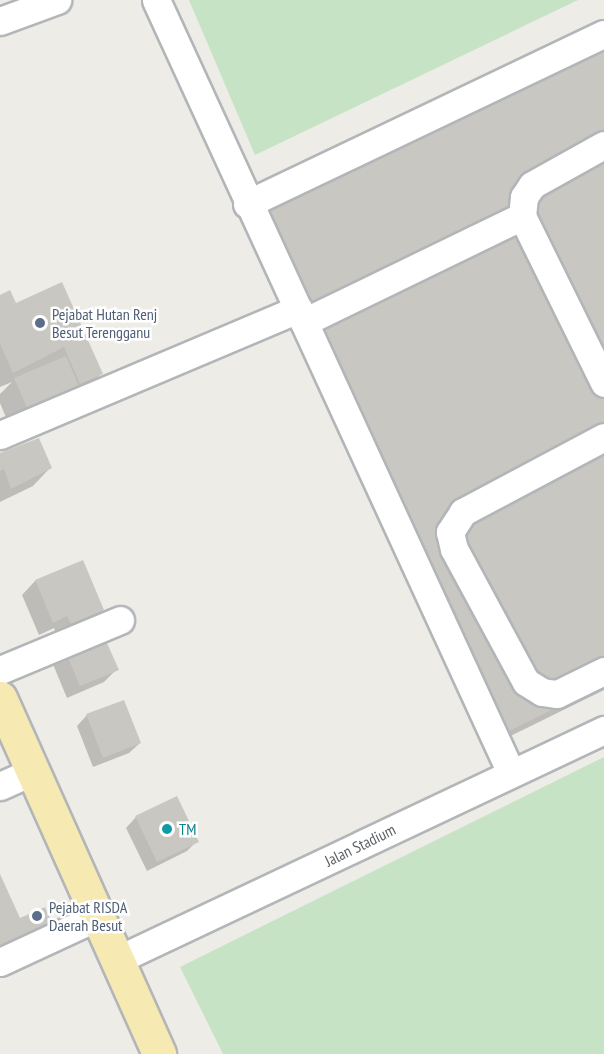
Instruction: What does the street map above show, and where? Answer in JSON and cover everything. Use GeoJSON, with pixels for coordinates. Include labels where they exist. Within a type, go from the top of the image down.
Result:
{"type":"FeatureCollection","features":[{"type":"Feature","properties":{"kind":"main road"},"geometry":{"type":"LineString","coordinates":[[0,698],[159,1054]]}},
{"type":"Feature","properties":{"kind":"street"},"geometry":{"type":"LineString","coordinates":[[0,21],[57,0]]}},
{"type":"Feature","properties":{"kind":"street"},"geometry":{"type":"LineString","coordinates":[[156,0],[247,204],[301,315],[511,773]]}},
{"type":"Feature","properties":{"kind":"street"},"geometry":{"type":"LineString","coordinates":[[247,204],[604,34]]}},
{"type":"Feature","properties":{"kind":"street"},"geometry":{"type":"LineString","coordinates":[[604,145],[532,185],[524,197],[522,216],[604,383]]}},
{"type":"Feature","properties":{"kind":"street"},"geometry":{"type":"LineString","coordinates":[[0,435],[301,315],[522,216]]}},
{"type":"Feature","properties":{"kind":"street"},"geometry":{"type":"LineString","coordinates":[[604,437],[464,512],[450,532],[454,549],[526,682],[542,692],[557,694],[604,671]]}},
{"type":"Feature","properties":{"kind":"street"},"geometry":{"type":"LineString","coordinates":[[0,670],[120,620]]}},
{"type":"Feature","properties":{"kind":"street","name":"Jalan Stadium"},"geometry":{"type":"LineString","coordinates":[[117,960],[604,730]]}},
{"type":"Feature","properties":{"kind":"street"},"geometry":{"type":"LineString","coordinates":[[0,786],[32,772]]}},
{"type":"Feature","properties":{"kind":"street"},"geometry":{"type":"LineString","coordinates":[[0,962],[97,917]]}},
{"type":"Feature","properties":{"kind":"green space"},"geometry":{"type":"Polygon","coordinates":[[[189,0],[578,0],[255,155],[189,0]]]}},
{"type":"Feature","properties":{"kind":"green space"},"geometry":{"type":"Polygon","coordinates":[[[604,757],[604,1054],[223,1054],[180,967],[604,757]]]}},
{"type":"Feature","properties":{"kind":"building"},"geometry":{"type":"Polygon","coordinates":[[[604,38],[604,684],[503,734],[267,203],[604,38]]]}},
{"type":"Feature","properties":{"kind":"building","name":"Pejabat Hutan Renj Besut Terengganu"},"geometry":{"type":"Polygon","coordinates":[[[62,282],[103,374],[80,384],[64,347],[13,373],[0,344],[0,295],[10,290],[16,303],[62,282]]]}},
{"type":"Feature","properties":{"kind":"building","name":"Pejabat Hutan Renj Besut Terengganu"},"geometry":{"type":"Polygon","coordinates":[[[66,356],[80,389],[28,410],[14,378],[66,356]]]}},
{"type":"Feature","properties":{"kind":"building"},"geometry":{"type":"Polygon","coordinates":[[[39,438],[52,468],[11,489],[4,469],[0,471],[0,453],[39,438]]]}},
{"type":"Feature","properties":{"kind":"building"},"geometry":{"type":"Polygon","coordinates":[[[83,560],[104,610],[71,624],[67,616],[53,623],[35,580],[83,560]]]}},
{"type":"Feature","properties":{"kind":"building"},"geometry":{"type":"Polygon","coordinates":[[[102,632],[119,670],[80,686],[64,648],[102,632]]]}},
{"type":"Feature","properties":{"kind":"building"},"geometry":{"type":"Polygon","coordinates":[[[124,700],[141,743],[103,758],[86,714],[124,700]]]}},
{"type":"Feature","properties":{"kind":"building","name":"TM"},"geometry":{"type":"Polygon","coordinates":[[[177,796],[199,842],[157,862],[135,816],[177,796]]]}},
{"type":"Feature","properties":{"kind":"building","name":"Pejabat RISDA Daerah Besut"},"geometry":{"type":"Polygon","coordinates":[[[0,874],[20,918],[45,907],[54,927],[0,959],[0,874]]]}},
{"type":"Feature","properties":{"kind":"place","name":"Pejabat Hutan Renj Besut Terengganu"},"geometry":{"type":"Point","coordinates":[40,323]}},
{"type":"Feature","properties":{"kind":"place","name":"TM"},"geometry":{"type":"Point","coordinates":[167,829]}},
{"type":"Feature","properties":{"kind":"place","name":"Pejabat RISDA Daerah Besut"},"geometry":{"type":"Point","coordinates":[37,916]}}]}
